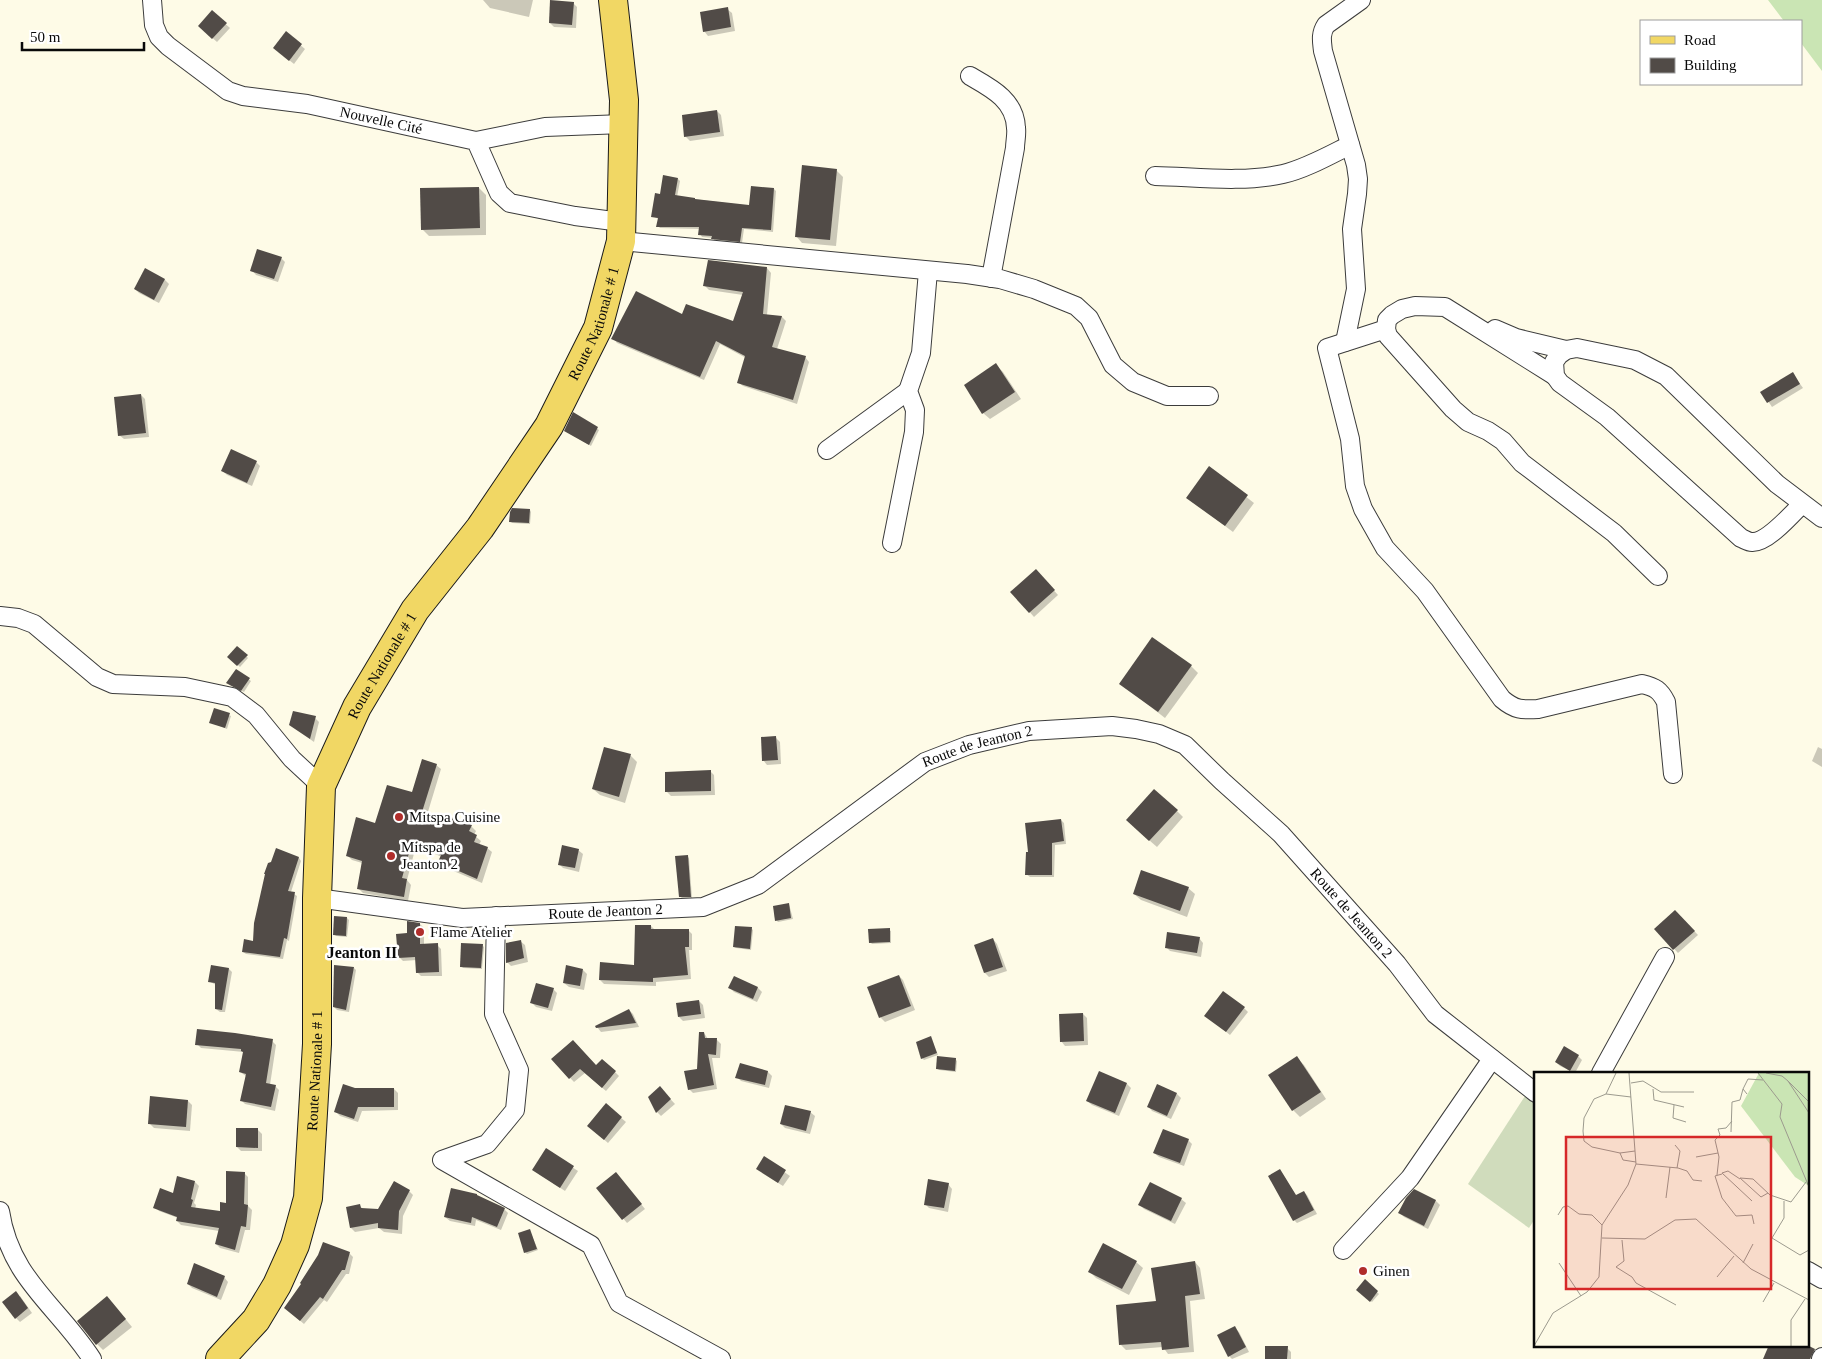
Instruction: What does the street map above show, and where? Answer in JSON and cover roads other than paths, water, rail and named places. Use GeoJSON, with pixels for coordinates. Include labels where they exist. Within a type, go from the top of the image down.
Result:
{"type":"FeatureCollection","features":[{"type":"Feature","properties":{"kind":"main road","name":"Route Nationale # 1"},"geometry":{"type":"LineString","coordinates":[[220,1359],[256,1320],[277,1285],[295,1245],[308,1198],[317,1044],[317,898],[321,786],[357,707],[415,610],[480,528],[549,426],[598,328],[621,231],[624,100],[613,0]]}},
{"type":"Feature","properties":{"kind":"street","name":"Nouvelle Cité"},"geometry":{"type":"LineString","coordinates":[[152,0],[154,25],[159,37],[168,46],[228,91],[243,96],[307,104],[476,141]]}},
{"type":"Feature","properties":{"kind":"street"},"geometry":{"type":"LineString","coordinates":[[1346,342],[1356,289],[1352,229],[1358,179],[1323,52],[1322,38],[1326,25],[1360,0]]}},
{"type":"Feature","properties":{"kind":"street"},"geometry":{"type":"LineString","coordinates":[[970,76],[999,93],[1012,111],[1016,127],[1015,148],[992,278]]}},
{"type":"Feature","properties":{"kind":"street"},"geometry":{"type":"LineString","coordinates":[[623,124],[545,127],[476,141],[499,193],[510,203],[575,216],[621,231],[992,278],[1034,289],[1076,306],[1089,318],[1113,365],[1133,382],[1167,396],[1209,396]]}},
{"type":"Feature","properties":{"kind":"street"},"geometry":{"type":"LineString","coordinates":[[1155,176],[1260,178],[1285,174],[1350,145]]}},
{"type":"Feature","properties":{"kind":"street"},"geometry":{"type":"LineString","coordinates":[[827,450],[908,391],[921,353],[928,271]]}},
{"type":"Feature","properties":{"kind":"street"},"geometry":{"type":"LineString","coordinates":[[1658,576],[1614,533],[1522,464],[1503,442],[1468,422],[1453,410],[1388,336],[1386,329],[1387,320],[1402,309],[1415,306],[1445,307],[1555,376],[1560,383],[1607,417],[1741,538],[1751,542],[1760,541],[1802,504]]}},
{"type":"Feature","properties":{"kind":"street"},"geometry":{"type":"LineString","coordinates":[[1457,315],[1516,338],[1566,350],[1577,348],[1635,360],[1666,376],[1778,484],[1822,518]]}},
{"type":"Feature","properties":{"kind":"street"},"geometry":{"type":"LineString","coordinates":[[1386,329],[1327,348],[1350,439],[1355,486],[1362,509],[1385,548],[1425,591],[1502,698],[1512,707],[1523,710],[1538,709],[1642,684],[1654,687],[1661,692],[1666,702],[1674,774]]}},
{"type":"Feature","properties":{"kind":"street"},"geometry":{"type":"LineString","coordinates":[[1555,376],[1554,362],[1566,350]]}},
{"type":"Feature","properties":{"kind":"street"},"geometry":{"type":"LineString","coordinates":[[892,543],[914,432],[914,410],[908,391]]}},
{"type":"Feature","properties":{"kind":"street"},"geometry":{"type":"LineString","coordinates":[[0,616],[18,618],[34,624],[96,677],[112,684],[185,687],[232,697],[256,714],[292,759],[321,786]]}},
{"type":"Feature","properties":{"kind":"street","name":"Route de Jeanton 2"},"geometry":{"type":"LineString","coordinates":[[317,898],[462,918],[703,907],[758,886],[925,762],[969,745],[1029,730],[1112,726],[1136,729],[1159,734],[1186,746],[1282,834],[1397,964],[1434,1014],[1534,1091]]}},
{"type":"Feature","properties":{"kind":"street"},"geometry":{"type":"LineString","coordinates":[[496,916],[494,1014],[519,1070],[515,1110],[487,1144],[442,1160],[591,1245],[619,1303],[721,1359]]}},
{"type":"Feature","properties":{"kind":"street"},"geometry":{"type":"LineString","coordinates":[[1602,1072],[1666,957]]}},
{"type":"Feature","properties":{"kind":"street"},"geometry":{"type":"LineString","coordinates":[[1343,1250],[1410,1178],[1492,1059]]}},
{"type":"Feature","properties":{"kind":"street"},"geometry":{"type":"LineString","coordinates":[[0,1211],[3,1232],[17,1263],[33,1287],[58,1315],[92,1359]]}},
{"type":"Feature","properties":{"kind":"street"},"geometry":{"type":"LineString","coordinates":[[1810,1272],[1822,1279]]}},
{"type":"Feature","properties":{"kind":"place","name":"Mitspa Cuisine"},"geometry":{"type":"Point","coordinates":[399,817]}},
{"type":"Feature","properties":{"kind":"place","name":"Mitspa de Jeanton 2"},"geometry":{"type":"Point","coordinates":[391,856]}},
{"type":"Feature","properties":{"kind":"place","name":"Flame Atelier"},"geometry":{"type":"Point","coordinates":[420,932]}},
{"type":"Feature","properties":{"kind":"place","name":"Ginen"},"geometry":{"type":"Point","coordinates":[1363,1271]}},
{"type":"Feature","properties":{"kind":"district","name":"Jeanton II"},"geometry":{"type":"Point","coordinates":[362,952]}}]}
